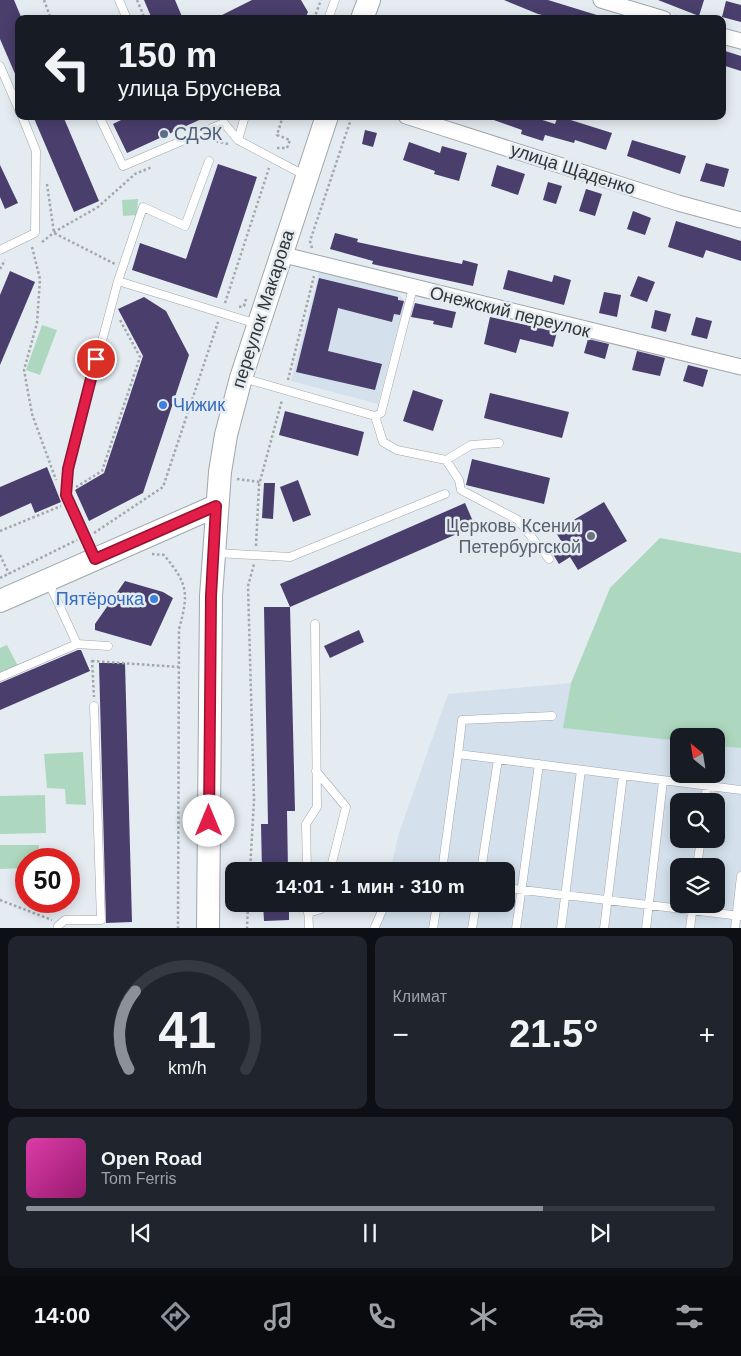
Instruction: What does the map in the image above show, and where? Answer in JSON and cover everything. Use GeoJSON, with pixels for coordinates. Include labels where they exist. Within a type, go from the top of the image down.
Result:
{"type":"FeatureCollection","features":[{"type":"Feature","properties":{"kind":"main road"},"geometry":{"type":"LineString","coordinates":[[363,15],[369,0]]}},
{"type":"Feature","properties":{"kind":"main road","name":"переулок Макарова"},"geometry":{"type":"LineString","coordinates":[[208,928],[213,552],[216,506],[226,435],[241,378],[280,254],[326,120]]}},
{"type":"Feature","properties":{"kind":"main road"},"geometry":{"type":"LineString","coordinates":[[0,601],[216,506]]}},
{"type":"Feature","properties":{"kind":"street"},"geometry":{"type":"LineString","coordinates":[[601,0],[651,15]]}},
{"type":"Feature","properties":{"kind":"street"},"geometry":{"type":"LineString","coordinates":[[726,37],[741,42]]}},
{"type":"Feature","properties":{"kind":"street","name":"улица Щаденко"},"geometry":{"type":"LineString","coordinates":[[419,120],[678,203],[741,220]]}},
{"type":"Feature","properties":{"kind":"street","name":"Онежский переулок"},"geometry":{"type":"LineString","coordinates":[[280,254],[741,367]]}},
{"type":"Feature","properties":{"kind":"lane"},"geometry":{"type":"LineString","coordinates":[[119,0],[125,15]]}},
{"type":"Feature","properties":{"kind":"lane"},"geometry":{"type":"LineString","coordinates":[[329,15],[335,0]]}},
{"type":"Feature","properties":{"kind":"lane"},"geometry":{"type":"LineString","coordinates":[[0,66],[15,101]]}},
{"type":"Feature","properties":{"kind":"lane"},"geometry":{"type":"LineString","coordinates":[[0,250],[35,233],[36,151],[24,120]]}},
{"type":"Feature","properties":{"kind":"lane"},"geometry":{"type":"LineString","coordinates":[[102,120],[123,166],[224,123],[236,143],[272,158],[307,177]]}},
{"type":"Feature","properties":{"kind":"lane"},"geometry":{"type":"LineString","coordinates":[[236,143],[244,120]]}},
{"type":"Feature","properties":{"kind":"lane"},"geometry":{"type":"LineString","coordinates":[[95,559],[66,495],[68,469],[118,281],[143,207],[185,226],[208,162]]}},
{"type":"Feature","properties":{"kind":"lane"},"geometry":{"type":"LineString","coordinates":[[118,281],[258,324]]}},
{"type":"Feature","properties":{"kind":"lane"},"geometry":{"type":"LineString","coordinates":[[241,378],[286,389],[375,416],[381,413],[413,288]]}},
{"type":"Feature","properties":{"kind":"lane"},"geometry":{"type":"LineString","coordinates":[[375,416],[383,442],[397,450],[446,460],[471,445],[499,443]]}},
{"type":"Feature","properties":{"kind":"lane"},"geometry":{"type":"LineString","coordinates":[[446,460],[459,480],[461,490],[518,520],[549,559]]}},
{"type":"Feature","properties":{"kind":"lane"},"geometry":{"type":"LineString","coordinates":[[213,552],[290,557],[445,494]]}},
{"type":"Feature","properties":{"kind":"lane"},"geometry":{"type":"LineString","coordinates":[[48,581],[77,644]]}},
{"type":"Feature","properties":{"kind":"lane"},"geometry":{"type":"LineString","coordinates":[[307,862],[306,824],[317,806],[315,624]]}},
{"type":"Feature","properties":{"kind":"lane"},"geometry":{"type":"LineString","coordinates":[[0,677],[77,644],[108,646]]}},
{"type":"Feature","properties":{"kind":"lane"},"geometry":{"type":"LineString","coordinates":[[58,927],[65,920],[101,920],[94,706]]}},
{"type":"Feature","properties":{"kind":"lane"},"geometry":{"type":"LineString","coordinates":[[443,862],[462,720],[552,716]]}},
{"type":"Feature","properties":{"kind":"lane"},"geometry":{"type":"LineString","coordinates":[[458,754],[741,790]]}},
{"type":"Feature","properties":{"kind":"lane"},"geometry":{"type":"LineString","coordinates":[[482,862],[498,759]]}},
{"type":"Feature","properties":{"kind":"lane"},"geometry":{"type":"LineString","coordinates":[[516,928],[539,764]]}},
{"type":"Feature","properties":{"kind":"lane"},"geometry":{"type":"LineString","coordinates":[[561,928],[581,770]]}},
{"type":"Feature","properties":{"kind":"lane"},"geometry":{"type":"LineString","coordinates":[[316,771],[346,807],[332,862]]}},
{"type":"Feature","properties":{"kind":"lane"},"geometry":{"type":"LineString","coordinates":[[604,928],[622,775]]}},
{"type":"Feature","properties":{"kind":"lane"},"geometry":{"type":"LineString","coordinates":[[646,928],[663,780]]}},
{"type":"Feature","properties":{"kind":"lane"},"geometry":{"type":"LineString","coordinates":[[706,793],[707,786]]}},
{"type":"Feature","properties":{"kind":"lane"},"geometry":{"type":"LineString","coordinates":[[735,928],[739,915],[741,876]]}},
{"type":"Feature","properties":{"kind":"lane"},"geometry":{"type":"LineString","coordinates":[[515,889],[670,906]]}},
{"type":"Feature","properties":{"kind":"lane"},"geometry":{"type":"LineString","coordinates":[[309,928],[308,913],[311,912]]}},
{"type":"Feature","properties":{"kind":"lane"},"geometry":{"type":"LineString","coordinates":[[374,928],[381,912]]}},
{"type":"Feature","properties":{"kind":"lane"},"geometry":{"type":"LineString","coordinates":[[433,928],[436,912]]}},
{"type":"Feature","properties":{"kind":"lane"},"geometry":{"type":"LineString","coordinates":[[472,928],[475,912]]}},
{"type":"Feature","properties":{"kind":"lane"},"geometry":{"type":"LineString","coordinates":[[690,928],[691,913]]}},
{"type":"Feature","properties":{"kind":"lane"},"geometry":{"type":"LineString","coordinates":[[725,913],[739,915]]}},
{"type":"Feature","properties":{"kind":"path"},"geometry":{"type":"LineString","coordinates":[[44,0],[50,15]]}},
{"type":"Feature","properties":{"kind":"path"},"geometry":{"type":"LineString","coordinates":[[137,0],[143,15]]}},
{"type":"Feature","properties":{"kind":"path"},"geometry":{"type":"LineString","coordinates":[[315,15],[320,0]]}},
{"type":"Feature","properties":{"kind":"path"},"geometry":{"type":"LineString","coordinates":[[0,578],[106,526],[163,487],[274,148],[287,148],[290,140],[277,135],[282,120]]}},
{"type":"Feature","properties":{"kind":"path"},"geometry":{"type":"LineString","coordinates":[[251,862],[254,800],[248,586],[256,556],[259,485],[272,430],[286,389],[315,272],[310,241],[351,120]]}},
{"type":"Feature","properties":{"kind":"path"},"geometry":{"type":"LineString","coordinates":[[203,144],[212,140],[236,143]]}},
{"type":"Feature","properties":{"kind":"path"},"geometry":{"type":"LineString","coordinates":[[25,250],[48,239],[54,233],[98,207],[135,174],[152,167]]}},
{"type":"Feature","properties":{"kind":"path"},"geometry":{"type":"LineString","coordinates":[[54,233],[123,268]]}},
{"type":"Feature","properties":{"kind":"path"},"geometry":{"type":"LineString","coordinates":[[32,247],[40,279],[37,323],[24,370],[32,414],[59,488]]}},
{"type":"Feature","properties":{"kind":"path"},"geometry":{"type":"LineString","coordinates":[[0,269],[3,261],[10,257]]}},
{"type":"Feature","properties":{"kind":"path"},"geometry":{"type":"LineString","coordinates":[[225,302],[238,307],[244,306],[247,297]]}},
{"type":"Feature","properties":{"kind":"path"},"geometry":{"type":"LineString","coordinates":[[72,490],[102,471],[140,357],[111,306]]}},
{"type":"Feature","properties":{"kind":"path"},"geometry":{"type":"LineString","coordinates":[[0,531],[65,504]]}},
{"type":"Feature","properties":{"kind":"path"},"geometry":{"type":"LineString","coordinates":[[146,554],[164,555],[179,573],[186,587],[186,602],[179,629],[178,928]]}},
{"type":"Feature","properties":{"kind":"path"},"geometry":{"type":"LineString","coordinates":[[0,555],[9,574]]}},
{"type":"Feature","properties":{"kind":"path"},"geometry":{"type":"LineString","coordinates":[[93,645],[94,706]]}},
{"type":"Feature","properties":{"kind":"path"},"geometry":{"type":"LineString","coordinates":[[92,661],[179,666]]}},
{"type":"Feature","properties":{"kind":"path"},"geometry":{"type":"LineString","coordinates":[[0,900],[49,918],[58,927]]}},
{"type":"Feature","properties":{"kind":"path"},"geometry":{"type":"LineString","coordinates":[[247,928],[248,912]]}},
{"type":"Feature","properties":{"kind":"shaded area"},"geometry":{"type":"Polygon","coordinates":[[[319,272],[397,291],[405,302],[378,404],[291,381],[319,272]]]}},
{"type":"Feature","properties":{"kind":"shaded area"},"geometry":{"type":"Polygon","coordinates":[[[571,683],[564,728],[670,740],[670,783],[725,783],[725,747],[741,748],[741,928],[376,928],[380,912],[515,912],[515,862],[392,862],[399,833],[448,694],[571,683]]]}},
{"type":"Feature","properties":{"kind":"green space"},"geometry":{"type":"Polygon","coordinates":[[[138,199],[137,215],[123,216],[122,200],[138,199]]]}},
{"type":"Feature","properties":{"kind":"green space"},"geometry":{"type":"Polygon","coordinates":[[[42,325],[57,330],[40,375],[26,370],[42,325]]]}},
{"type":"Feature","properties":{"kind":"green space"},"geometry":{"type":"Polygon","coordinates":[[[660,538],[741,553],[741,748],[725,747],[725,728],[670,728],[670,740],[563,728],[571,683],[610,588],[660,538]]]}},
{"type":"Feature","properties":{"kind":"green space"},"geometry":{"type":"Polygon","coordinates":[[[7,645],[18,666],[0,673],[0,648],[7,645]]]}},
{"type":"Feature","properties":{"kind":"green space"},"geometry":{"type":"Polygon","coordinates":[[[83,752],[86,805],[66,804],[65,789],[47,788],[44,754],[83,752]]]}},
{"type":"Feature","properties":{"kind":"green space"},"geometry":{"type":"Polygon","coordinates":[[[45,795],[46,833],[0,834],[0,796],[45,795]]]}},
{"type":"Feature","properties":{"kind":"green space"},"geometry":{"type":"Polygon","coordinates":[[[0,845],[39,845],[39,848],[15,848],[15,868],[0,869],[0,845]]]}},
{"type":"Feature","properties":{"kind":"building"},"geometry":{"type":"Polygon","coordinates":[[[0,0],[14,0],[20,15],[15,15],[15,74],[0,39],[0,0]]]}},
{"type":"Feature","properties":{"kind":"building"},"geometry":{"type":"Polygon","coordinates":[[[144,0],[175,0],[181,15],[150,15],[144,0]]]}},
{"type":"Feature","properties":{"kind":"building"},"geometry":{"type":"Polygon","coordinates":[[[252,0],[301,0],[308,12],[307,15],[222,15],[252,0]]]}},
{"type":"Feature","properties":{"kind":"building"},"geometry":{"type":"Polygon","coordinates":[[[504,0],[548,0],[597,15],[542,15],[504,0]]]}},
{"type":"Feature","properties":{"kind":"building"},"geometry":{"type":"Polygon","coordinates":[[[658,0],[704,0],[699,15],[658,0]]]}},
{"type":"Feature","properties":{"kind":"building"},"geometry":{"type":"Polygon","coordinates":[[[726,1],[741,5],[741,22],[726,18],[726,15],[722,15],[726,1]]]}},
{"type":"Feature","properties":{"kind":"building"},"geometry":{"type":"Polygon","coordinates":[[[726,51],[741,56],[741,71],[726,66],[726,51]]]}},
{"type":"Feature","properties":{"kind":"building"},"geometry":{"type":"Polygon","coordinates":[[[35,120],[65,120],[99,201],[74,212],[35,120]]]}},
{"type":"Feature","properties":{"kind":"building"},"geometry":{"type":"Polygon","coordinates":[[[121,120],[199,120],[127,153],[113,124],[121,120]]]}},
{"type":"Feature","properties":{"kind":"building"},"geometry":{"type":"Polygon","coordinates":[[[494,120],[542,120],[555,124],[556,120],[571,120],[612,133],[606,150],[575,140],[574,143],[545,135],[543,141],[521,134],[522,130],[494,120]]]}},
{"type":"Feature","properties":{"kind":"building"},"geometry":{"type":"Polygon","coordinates":[[[365,130],[377,133],[373,147],[362,144],[365,130]]]}},
{"type":"Feature","properties":{"kind":"building"},"geometry":{"type":"Polygon","coordinates":[[[632,140],[686,156],[680,174],[627,156],[632,140]]]}},
{"type":"Feature","properties":{"kind":"building"},"geometry":{"type":"Polygon","coordinates":[[[409,142],[440,153],[442,146],[467,153],[459,181],[434,174],[435,171],[403,160],[409,142]]]}},
{"type":"Feature","properties":{"kind":"building"},"geometry":{"type":"Polygon","coordinates":[[[706,163],[729,169],[724,187],[700,181],[706,163]]]}},
{"type":"Feature","properties":{"kind":"building"},"geometry":{"type":"Polygon","coordinates":[[[218,164],[257,177],[217,298],[132,270],[140,243],[186,259],[218,164]]]}},
{"type":"Feature","properties":{"kind":"building"},"geometry":{"type":"Polygon","coordinates":[[[0,165],[18,203],[5,209],[0,197],[0,165]]]}},
{"type":"Feature","properties":{"kind":"building"},"geometry":{"type":"Polygon","coordinates":[[[497,165],[525,174],[518,195],[491,186],[497,165]]]}},
{"type":"Feature","properties":{"kind":"building"},"geometry":{"type":"Polygon","coordinates":[[[548,182],[562,186],[556,204],[543,200],[548,182]]]}},
{"type":"Feature","properties":{"kind":"building"},"geometry":{"type":"Polygon","coordinates":[[[586,189],[602,194],[595,216],[579,211],[586,189]]]}},
{"type":"Feature","properties":{"kind":"building"},"geometry":{"type":"Polygon","coordinates":[[[633,211],[651,218],[645,235],[627,229],[633,211]]]}},
{"type":"Feature","properties":{"kind":"building"},"geometry":{"type":"Polygon","coordinates":[[[676,221],[741,241],[741,261],[706,250],[703,258],[668,247],[676,221]]]}},
{"type":"Feature","properties":{"kind":"building"},"geometry":{"type":"Polygon","coordinates":[[[335,233],[358,239],[357,242],[462,264],[463,260],[478,264],[473,286],[372,264],[373,261],[330,249],[335,233]]]}},
{"type":"Feature","properties":{"kind":"building"},"geometry":{"type":"Polygon","coordinates":[[[508,270],[552,282],[554,275],[571,280],[564,305],[503,289],[508,270]]]}},
{"type":"Feature","properties":{"kind":"building"},"geometry":{"type":"Polygon","coordinates":[[[10,271],[35,282],[0,365],[0,295],[10,271]]]}},
{"type":"Feature","properties":{"kind":"building"},"geometry":{"type":"Polygon","coordinates":[[[638,276],[655,282],[647,302],[630,296],[638,276]]]}},
{"type":"Feature","properties":{"kind":"building"},"geometry":{"type":"Polygon","coordinates":[[[319,278],[398,297],[398,300],[404,301],[400,315],[394,314],[392,322],[338,308],[328,351],[382,364],[375,390],[296,372],[319,278]]]}},
{"type":"Feature","properties":{"kind":"building"},"geometry":{"type":"Polygon","coordinates":[[[604,292],[621,295],[617,317],[599,313],[604,292]]]}},
{"type":"Feature","properties":{"kind":"building"},"geometry":{"type":"Polygon","coordinates":[[[144,297],[166,311],[189,355],[143,493],[89,521],[75,490],[104,473],[143,356],[118,309],[144,297]]]}},
{"type":"Feature","properties":{"kind":"building"},"geometry":{"type":"Polygon","coordinates":[[[415,303],[456,312],[452,328],[433,324],[434,321],[411,317],[415,303]]]}},
{"type":"Feature","properties":{"kind":"building"},"geometry":{"type":"Polygon","coordinates":[[[655,310],[671,314],[666,332],[651,328],[655,310]]]}},
{"type":"Feature","properties":{"kind":"building"},"geometry":{"type":"Polygon","coordinates":[[[490,317],[557,332],[553,347],[520,339],[516,353],[484,344],[490,317]]]}},
{"type":"Feature","properties":{"kind":"building"},"geometry":{"type":"Polygon","coordinates":[[[696,317],[712,321],[707,339],[691,335],[696,317]]]}},
{"type":"Feature","properties":{"kind":"building"},"geometry":{"type":"Polygon","coordinates":[[[588,339],[609,344],[605,359],[584,353],[588,339]]]}},
{"type":"Feature","properties":{"kind":"building"},"geometry":{"type":"Polygon","coordinates":[[[637,351],[665,358],[660,376],[632,370],[637,351]]]}},
{"type":"Feature","properties":{"kind":"building"},"geometry":{"type":"Polygon","coordinates":[[[688,365],[708,370],[703,387],[683,381],[688,365]]]}},
{"type":"Feature","properties":{"kind":"building"},"geometry":{"type":"Polygon","coordinates":[[[413,390],[443,400],[433,431],[403,421],[413,390]]]}},
{"type":"Feature","properties":{"kind":"building"},"geometry":{"type":"Polygon","coordinates":[[[490,393],[569,412],[562,438],[484,418],[490,393]]]}},
{"type":"Feature","properties":{"kind":"building"},"geometry":{"type":"Polygon","coordinates":[[[285,411],[364,432],[358,456],[279,435],[285,411]]]}},
{"type":"Feature","properties":{"kind":"building"},"geometry":{"type":"Polygon","coordinates":[[[472,459],[550,478],[544,504],[466,485],[472,459]]]}},
{"type":"Feature","properties":{"kind":"building"},"geometry":{"type":"Polygon","coordinates":[[[47,467],[61,502],[35,513],[31,503],[0,517],[0,487],[47,467]]]}},
{"type":"Feature","properties":{"kind":"building"},"geometry":{"type":"Polygon","coordinates":[[[298,480],[311,515],[293,522],[280,487],[298,480]]]}},
{"type":"Feature","properties":{"kind":"building"},"geometry":{"type":"Polygon","coordinates":[[[264,483],[275,483],[273,519],[262,518],[264,483]]]}},
{"type":"Feature","properties":{"kind":"building","name":"Церковь Ксении Петербургской"},"geometry":{"type":"Polygon","coordinates":[[[604,502],[627,541],[578,570],[570,557],[559,564],[551,551],[563,544],[555,531],[604,502]]]}},
{"type":"Feature","properties":{"kind":"building"},"geometry":{"type":"Polygon","coordinates":[[[465,503],[475,526],[290,607],[280,584],[465,503]]]}},
{"type":"Feature","properties":{"kind":"building"},"geometry":{"type":"Polygon","coordinates":[[[125,581],[163,592],[173,598],[151,646],[95,630],[95,624],[125,581]]]}},
{"type":"Feature","properties":{"kind":"building"},"geometry":{"type":"Polygon","coordinates":[[[264,607],[290,607],[295,811],[287,811],[288,862],[262,862],[261,824],[268,824],[264,607]]]}},
{"type":"Feature","properties":{"kind":"building"},"geometry":{"type":"Polygon","coordinates":[[[359,630],[364,642],[330,658],[324,646],[359,630]]]}},
{"type":"Feature","properties":{"kind":"building"},"geometry":{"type":"Polygon","coordinates":[[[81,650],[90,671],[0,710],[0,683],[81,650]]]}},
{"type":"Feature","properties":{"kind":"building"},"geometry":{"type":"Polygon","coordinates":[[[99,663],[125,663],[132,922],[106,923],[99,663]]]}},
{"type":"Feature","properties":{"kind":"building"},"geometry":{"type":"Polygon","coordinates":[[[263,912],[289,912],[289,920],[264,921],[263,912]]]}},
{"type":"Feature","properties":{"kind":"place","name":"СДЭК"},"geometry":{"type":"Point","coordinates":[164,134]}},
{"type":"Feature","properties":{"kind":"place","name":"Чижик"},"geometry":{"type":"Point","coordinates":[163,405]}},
{"type":"Feature","properties":{"kind":"place","name":"Церковь Ксении Петербургской"},"geometry":{"type":"Point","coordinates":[591,536]}},
{"type":"Feature","properties":{"kind":"place","name":"Пятёрочка"},"geometry":{"type":"Point","coordinates":[154,599]}},
{"type":"Feature","properties":{"kind":"route"},"geometry":{"type":"LineString","coordinates":[[96,359],[68,469],[66,495],[95,559],[216,506],[211,596],[209,821]]}}]}
